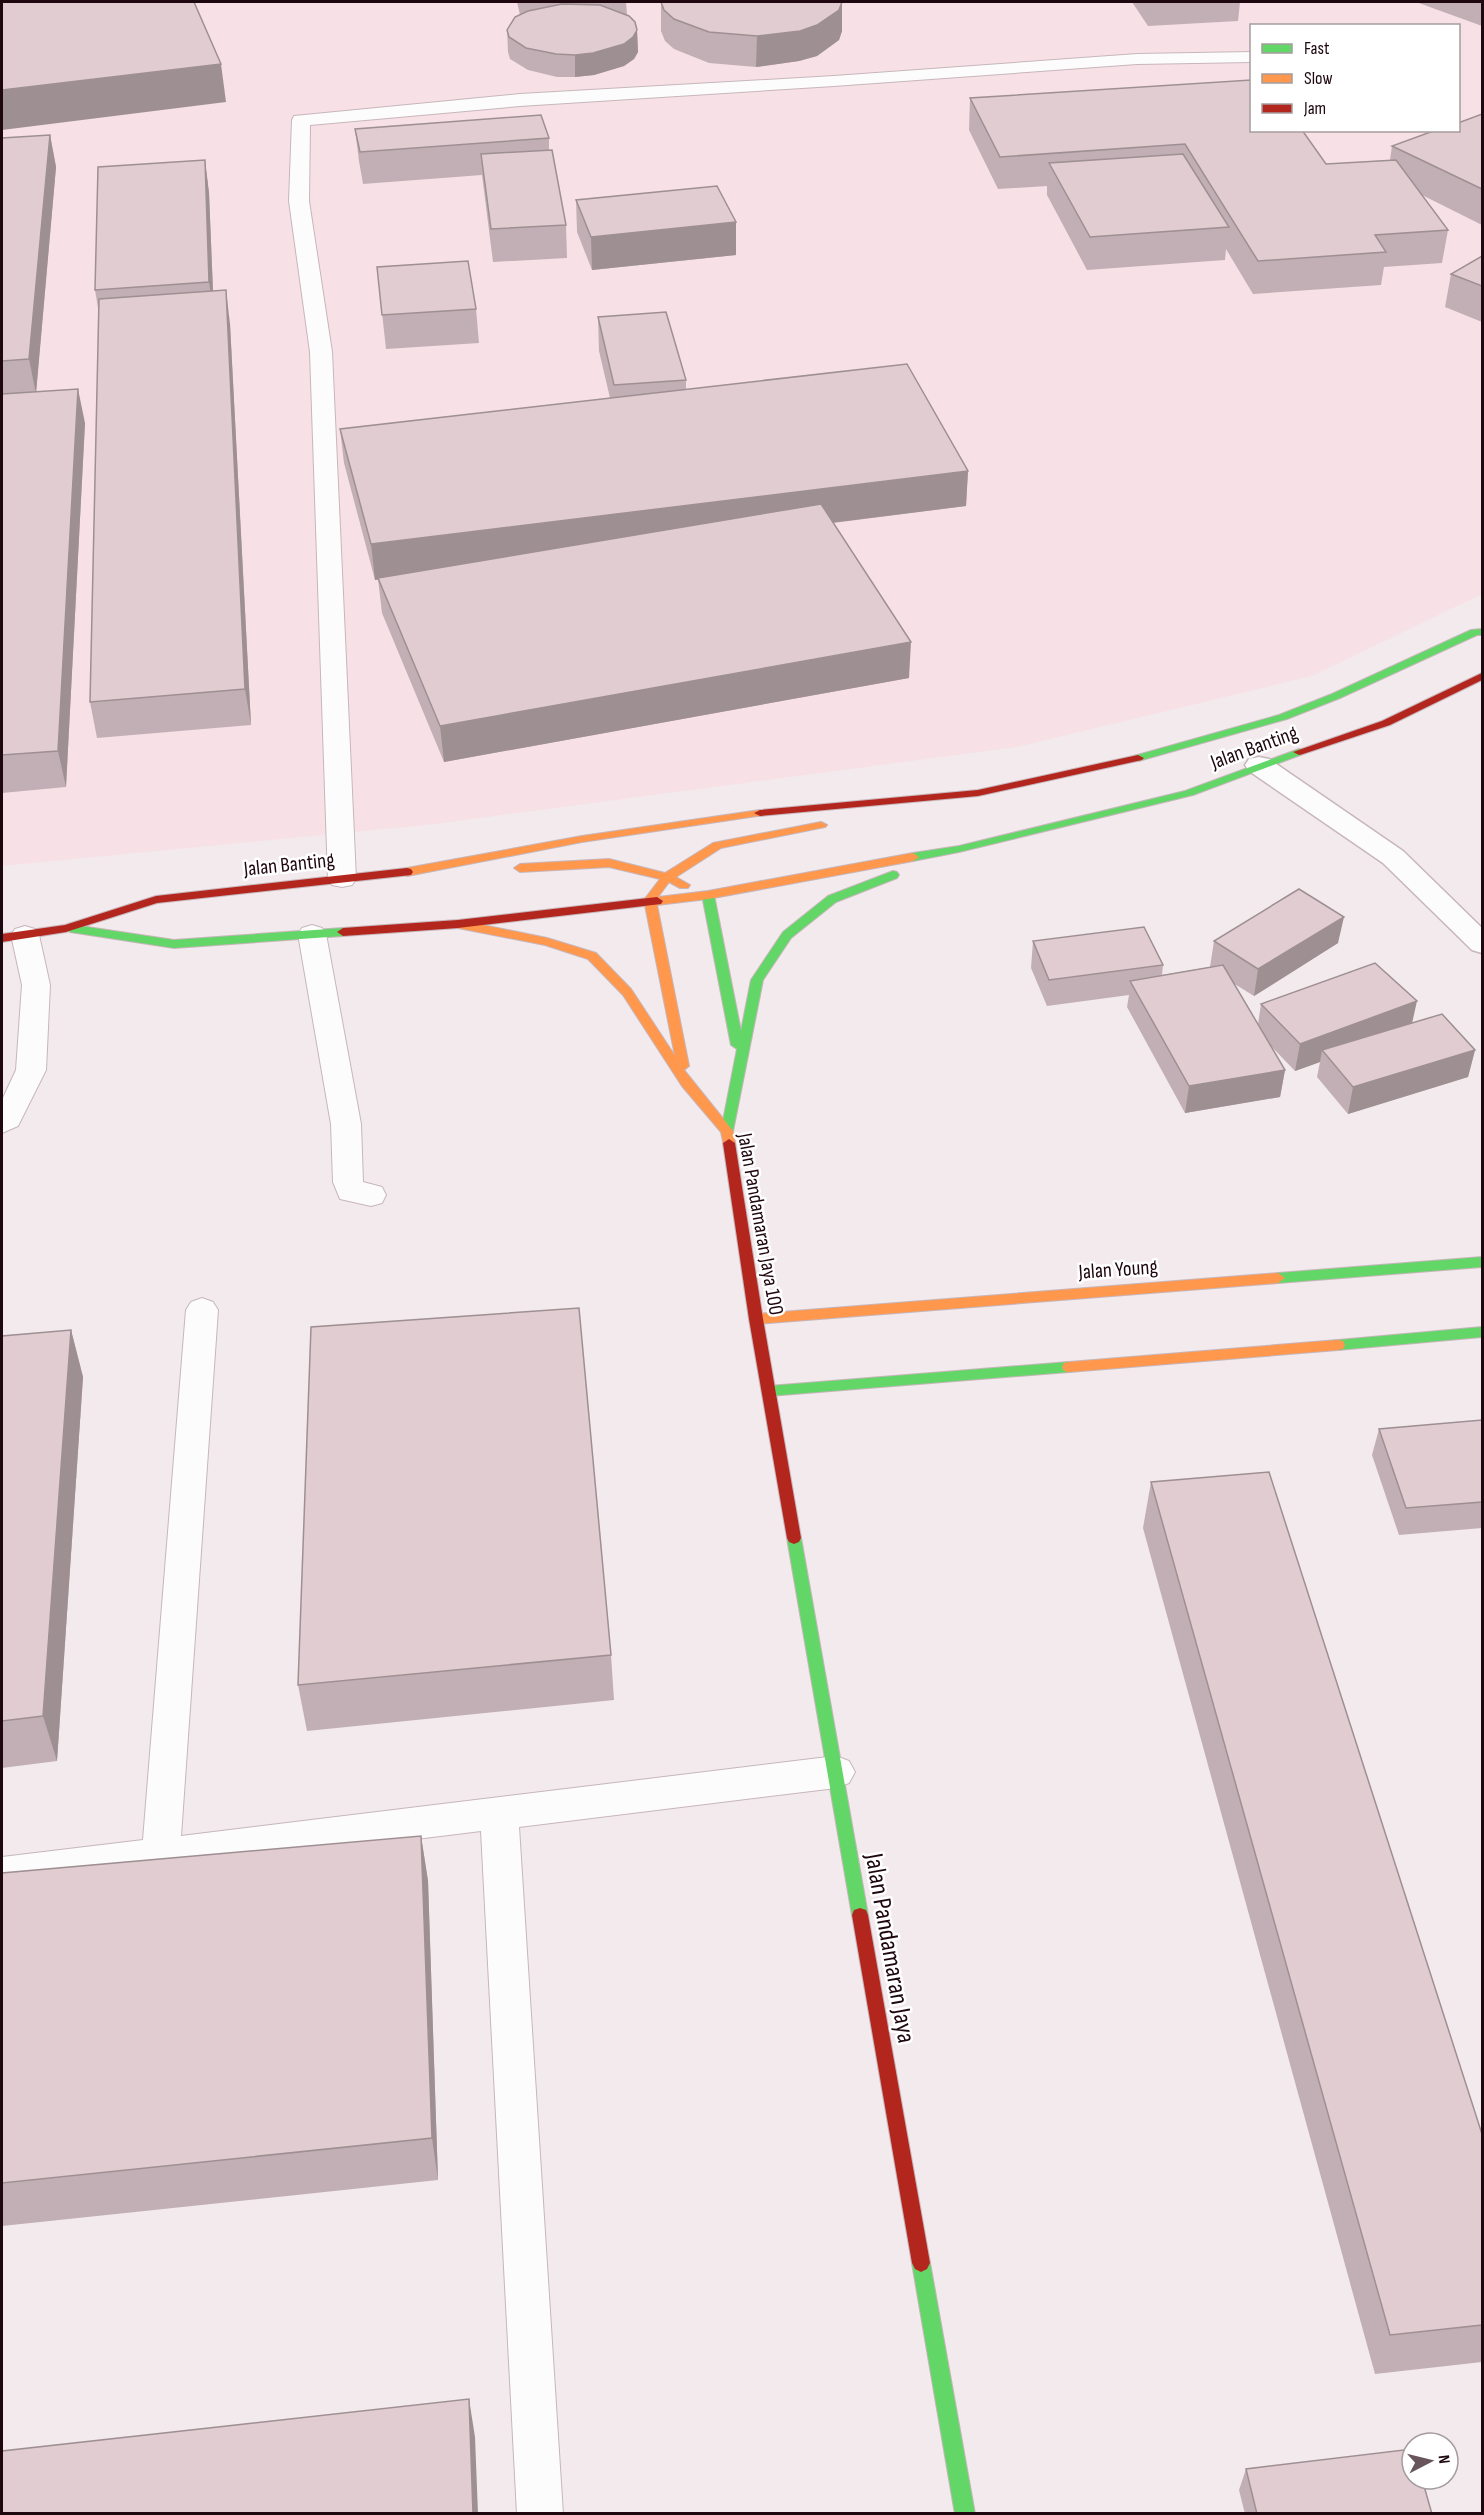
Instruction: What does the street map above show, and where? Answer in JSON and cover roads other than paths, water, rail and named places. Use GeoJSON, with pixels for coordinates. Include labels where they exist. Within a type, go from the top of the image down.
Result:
{"type":"FeatureCollection","features":[{"type":"Feature","properties":{"kind":"main road"},"geometry":{"type":"LineString","coordinates":[[853,818],[1140,758],[1283,717],[1336,696],[1475,633],[1482,632]]}},
{"type":"Feature","properties":{"kind":"main road","name":"Jalan Banting"},"geometry":{"type":"LineString","coordinates":[[959,849],[1189,794],[1259,765],[1386,723],[1482,676]]}},
{"type":"Feature","properties":{"kind":"main road","name":"Jalan Banting"},"geometry":{"type":"LineString","coordinates":[[13,937],[66,928],[156,900],[384,876],[582,839],[777,810],[978,793]]}},
{"type":"Feature","properties":{"kind":"main road"},"geometry":{"type":"LineString","coordinates":[[651,900],[667,878],[717,845],[830,823]]}},
{"type":"Feature","properties":{"kind":"main road"},"geometry":{"type":"LineString","coordinates":[[66,928],[174,944],[458,924],[708,895],[959,849]]}},
{"type":"Feature","properties":{"kind":"main road"},"geometry":{"type":"LineString","coordinates":[[727,1131],[757,980],[787,934],[832,899],[959,849]]}},
{"type":"Feature","properties":{"kind":"main road"},"geometry":{"type":"LineString","coordinates":[[384,876],[609,863],[667,878],[708,895]]}},
{"type":"Feature","properties":{"kind":"main road"},"geometry":{"type":"LineString","coordinates":[[708,895],[741,1062]]}},
{"type":"Feature","properties":{"kind":"main road","name":"Jalan Pandamaran Jaya 100"},"geometry":{"type":"LineString","coordinates":[[651,900],[686,1083],[727,1131],[769,1391]]}},
{"type":"Feature","properties":{"kind":"main road"},"geometry":{"type":"LineString","coordinates":[[458,924],[547,942],[592,956],[627,992],[686,1083]]}},
{"type":"Feature","properties":{"kind":"main road","name":"Jalan Young"},"geometry":{"type":"LineString","coordinates":[[756,1319],[1482,1262]]}},
{"type":"Feature","properties":{"kind":"main road"},"geometry":{"type":"LineString","coordinates":[[769,1391],[1482,1332]]}},
{"type":"Feature","properties":{"kind":"main road","name":"Jalan Pandamaran Jaya"},"geometry":{"type":"LineString","coordinates":[[769,1391],[965,2514]]}},
{"type":"Feature","properties":{"kind":"street"},"geometry":{"type":"LineString","coordinates":[[1259,765],[1393,857],[1482,944]]}},
{"type":"Feature","properties":{"kind":"lane"},"geometry":{"type":"LineString","coordinates":[[342,879],[321,352],[298,201],[301,120],[520,100],[857,80],[1137,59],[1250,57]]}},
{"type":"Feature","properties":{"kind":"lane"},"geometry":{"type":"LineString","coordinates":[[312,934],[346,1124],[348,1182],[351,1191],[370,1195]]}},
{"type":"Feature","properties":{"kind":"lane"},"geometry":{"type":"LineString","coordinates":[[2,1123],[7,1119],[31,1070],[36,985],[13,937]]}},
{"type":"Feature","properties":{"kind":"lane"},"geometry":{"type":"LineString","coordinates":[[161,1854],[202,1310]]}},
{"type":"Feature","properties":{"kind":"lane"},"geometry":{"type":"LineString","coordinates":[[2,1874],[836,1772]]}},
{"type":"Feature","properties":{"kind":"lane"},"geometry":{"type":"LineString","coordinates":[[499,1814],[540,2514]]}}]}
